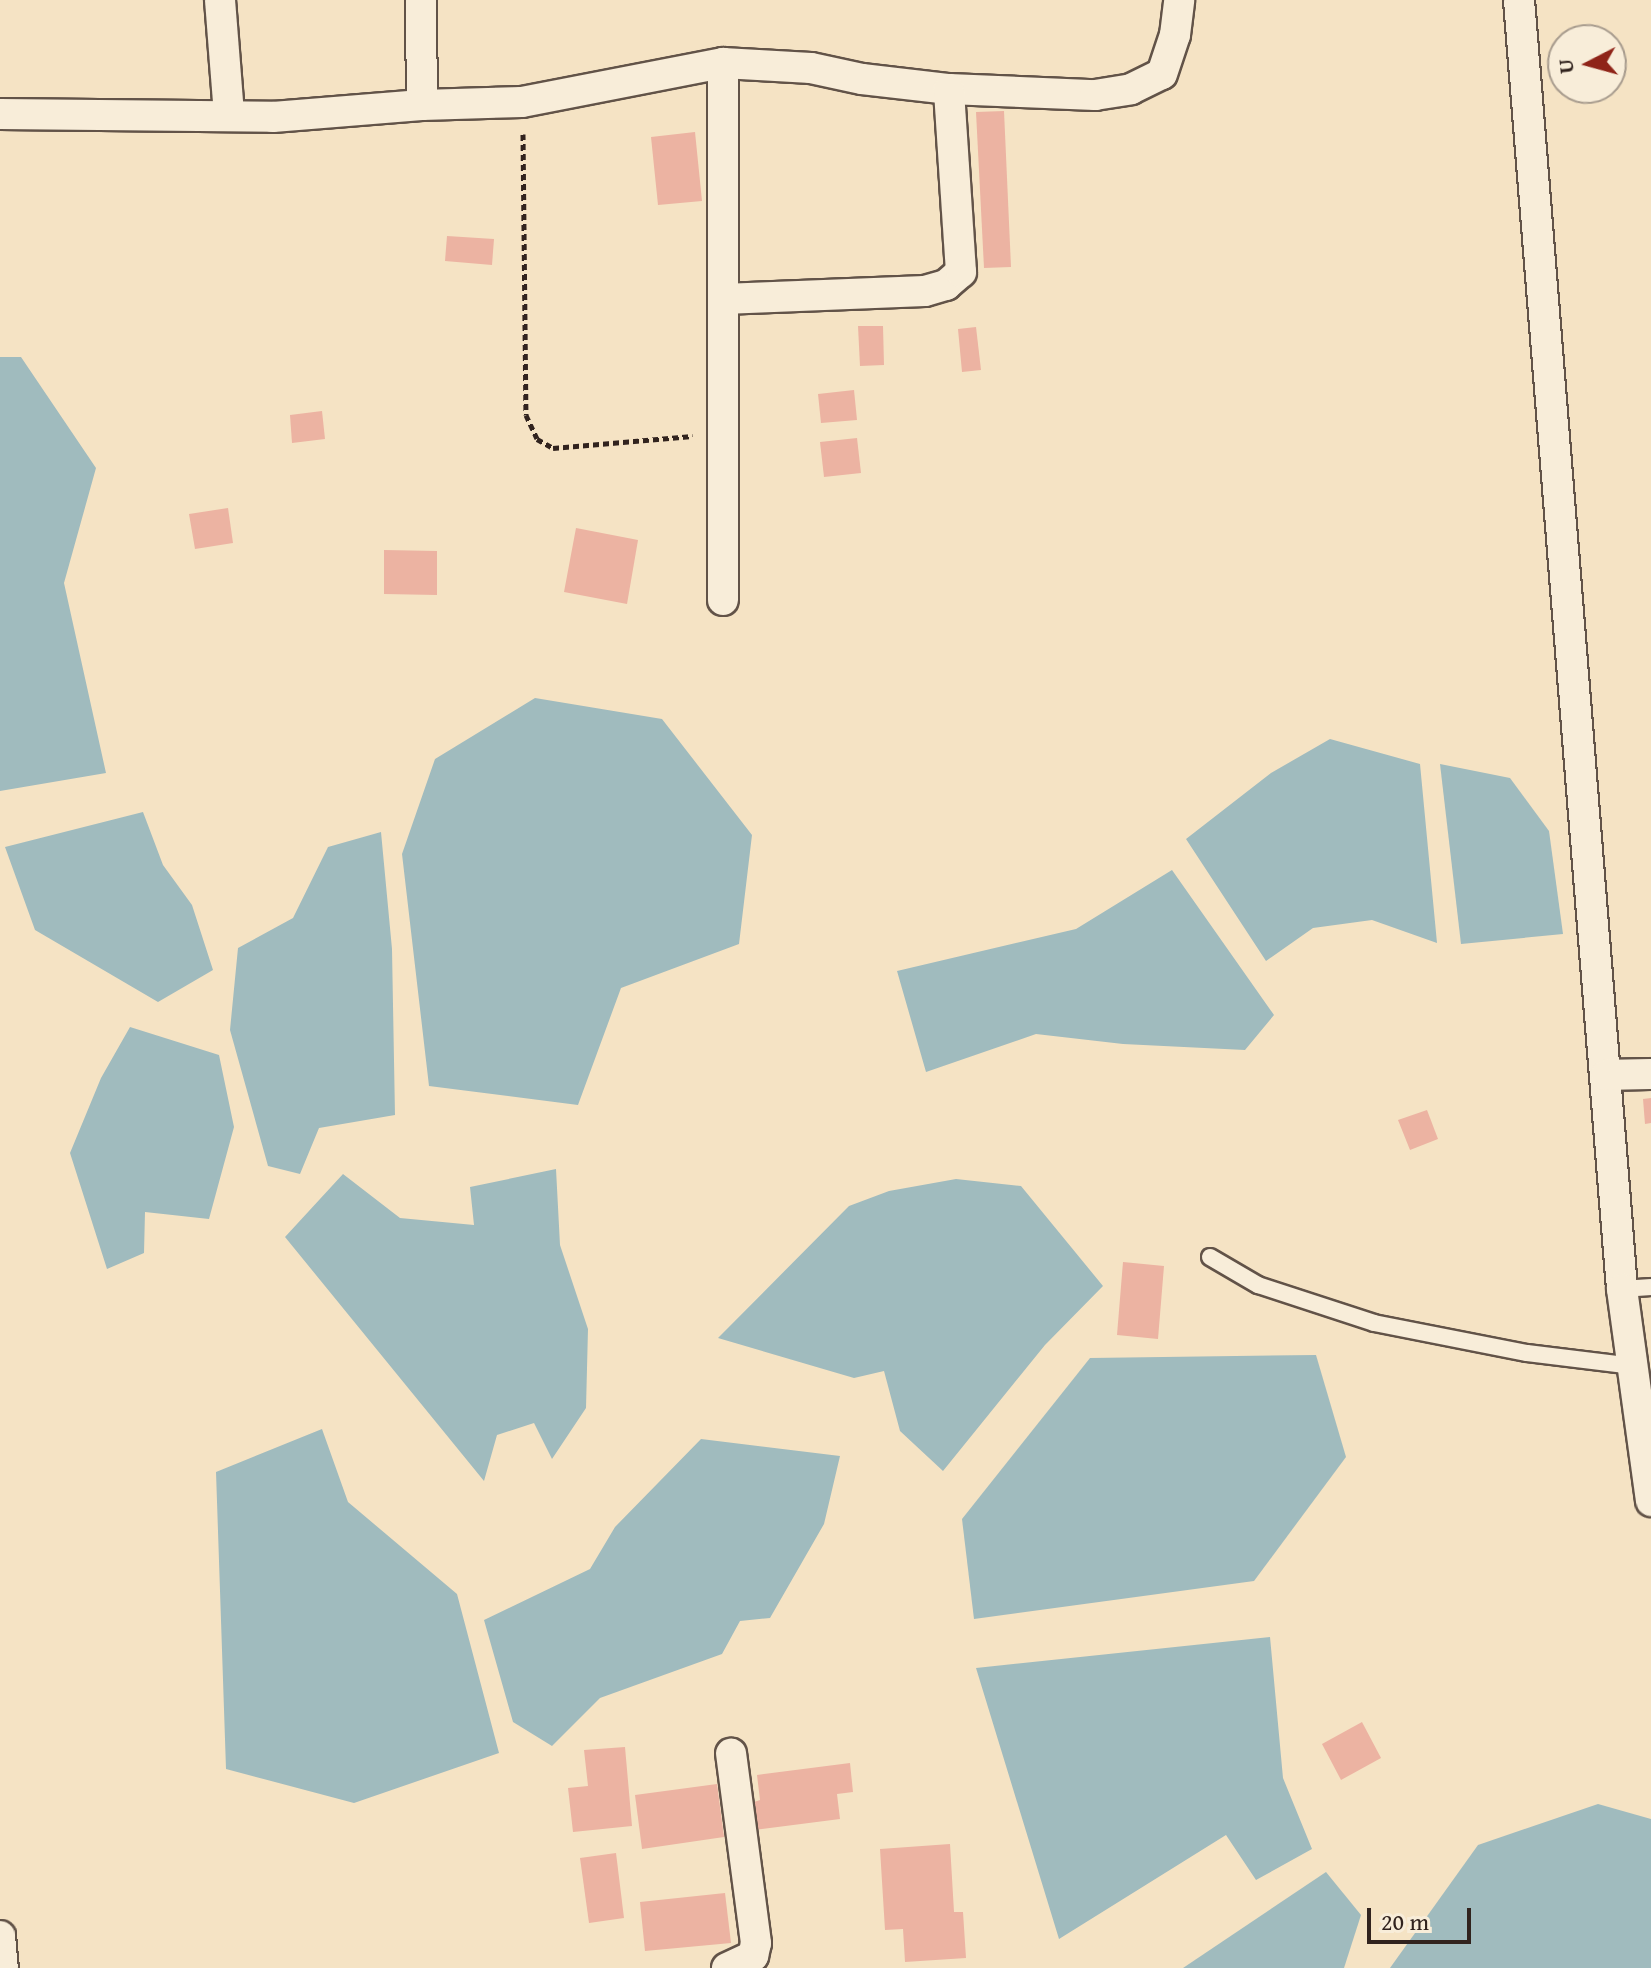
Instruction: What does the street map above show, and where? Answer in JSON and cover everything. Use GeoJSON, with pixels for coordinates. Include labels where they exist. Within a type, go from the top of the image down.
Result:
{"type":"FeatureCollection","features":[{"type":"Feature","properties":{"kind":"street"},"geometry":{"type":"LineString","coordinates":[[220,0],[229,115]]}},
{"type":"Feature","properties":{"kind":"street"},"geometry":{"type":"LineString","coordinates":[[421,0],[422,105]]}},
{"type":"Feature","properties":{"kind":"street"},"geometry":{"type":"LineString","coordinates":[[0,114],[273,117],[422,105],[522,102],[723,63],[811,68],[862,79],[949,89],[1095,95],[1131,89],[1162,74],[1175,35],[1179,0]]}},
{"type":"Feature","properties":{"kind":"street"},"geometry":{"type":"LineString","coordinates":[[1519,0],[1606,1075],[1637,1288],[1633,1366],[1651,1501]]}},
{"type":"Feature","properties":{"kind":"street"},"geometry":{"type":"LineString","coordinates":[[723,63],[723,600]]}},
{"type":"Feature","properties":{"kind":"street"},"geometry":{"type":"LineString","coordinates":[[723,299],[925,291],[946,285],[961,272],[949,89]]}},
{"type":"Feature","properties":{"kind":"street"},"geometry":{"type":"LineString","coordinates":[[1606,1075],[1651,1074]]}},
{"type":"Feature","properties":{"kind":"street"},"geometry":{"type":"LineString","coordinates":[[727,1968],[753,1956],[756,1943],[731,1754]]}},
{"type":"Feature","properties":{"kind":"street"},"geometry":{"type":"LineString","coordinates":[[0,1936],[3,1968]]}},
{"type":"Feature","properties":{"kind":"lane"},"geometry":{"type":"LineString","coordinates":[[1210,1257],[1258,1285],[1374,1323],[1527,1353],[1633,1366]]}},
{"type":"Feature","properties":{"kind":"path"},"geometry":{"type":"LineString","coordinates":[[522,102],[526,415],[537,439],[553,448],[721,434]]}},
{"type":"Feature","properties":{"kind":"water"},"geometry":{"type":"Polygon","coordinates":[[[0,357],[21,357],[96,468],[64,583],[106,773],[0,791],[0,357]]]}},
{"type":"Feature","properties":{"kind":"water"},"geometry":{"type":"Polygon","coordinates":[[[535,698],[662,719],[752,835],[739,944],[621,988],[578,1105],[429,1086],[402,854],[435,759],[535,698]]]}},
{"type":"Feature","properties":{"kind":"water"},"geometry":{"type":"Polygon","coordinates":[[[1330,739],[1420,764],[1437,943],[1372,920],[1313,928],[1266,961],[1186,839],[1271,773],[1330,739]]]}},
{"type":"Feature","properties":{"kind":"water"},"geometry":{"type":"Polygon","coordinates":[[[1440,764],[1510,778],[1549,831],[1563,934],[1461,944],[1440,764]]]}},
{"type":"Feature","properties":{"kind":"water"},"geometry":{"type":"Polygon","coordinates":[[[143,812],[163,865],[192,905],[213,970],[158,1002],[35,930],[5,847],[143,812]]]}},
{"type":"Feature","properties":{"kind":"water"},"geometry":{"type":"Polygon","coordinates":[[[381,832],[392,949],[395,1115],[319,1128],[300,1174],[268,1166],[230,1030],[238,948],[293,918],[328,847],[381,832]]]}},
{"type":"Feature","properties":{"kind":"water"},"geometry":{"type":"Polygon","coordinates":[[[1172,870],[1274,1015],[1245,1050],[1123,1044],[1036,1034],[926,1072],[897,971],[1076,929],[1172,870]]]}},
{"type":"Feature","properties":{"kind":"water"},"geometry":{"type":"Polygon","coordinates":[[[130,1027],[219,1055],[234,1127],[209,1219],[145,1212],[144,1253],[107,1269],[70,1153],[101,1078],[130,1027]]]}},
{"type":"Feature","properties":{"kind":"water"},"geometry":{"type":"Polygon","coordinates":[[[556,1169],[560,1245],[588,1329],[586,1408],[552,1459],[534,1423],[497,1435],[484,1481],[285,1237],[343,1174],[400,1218],[474,1225],[470,1187],[556,1169]]]}},
{"type":"Feature","properties":{"kind":"water"},"geometry":{"type":"Polygon","coordinates":[[[956,1179],[1021,1186],[1103,1286],[1045,1345],[943,1471],[900,1431],[884,1371],[854,1378],[718,1338],[849,1206],[889,1191],[956,1179]]]}},
{"type":"Feature","properties":{"kind":"water"},"geometry":{"type":"Polygon","coordinates":[[[1316,1355],[1346,1457],[1254,1581],[974,1619],[962,1519],[1090,1358],[1316,1355]]]}},
{"type":"Feature","properties":{"kind":"water"},"geometry":{"type":"Polygon","coordinates":[[[322,1429],[348,1502],[457,1594],[499,1753],[354,1803],[226,1769],[216,1472],[322,1429]]]}},
{"type":"Feature","properties":{"kind":"water"},"geometry":{"type":"Polygon","coordinates":[[[701,1439],[840,1456],[824,1524],[770,1618],[740,1621],[722,1654],[600,1698],[552,1746],[513,1722],[484,1620],[590,1569],[615,1527],[701,1439]]]}},
{"type":"Feature","properties":{"kind":"water"},"geometry":{"type":"Polygon","coordinates":[[[1270,1637],[1283,1778],[1312,1849],[1256,1880],[1226,1835],[1059,1939],[976,1668],[1270,1637]]]}},
{"type":"Feature","properties":{"kind":"water"},"geometry":{"type":"Polygon","coordinates":[[[1598,1804],[1651,1819],[1651,1968],[1390,1968],[1478,1845],[1598,1804]]]}},
{"type":"Feature","properties":{"kind":"water"},"geometry":{"type":"Polygon","coordinates":[[[1326,1872],[1361,1915],[1344,1968],[1183,1968],[1326,1872]]]}},
{"type":"Feature","properties":{"kind":"building"},"geometry":{"type":"Polygon","coordinates":[[[1004,111],[1011,267],[984,268],[976,112],[1004,111]]]}},
{"type":"Feature","properties":{"kind":"building"},"geometry":{"type":"Polygon","coordinates":[[[695,132],[702,201],[658,205],[651,137],[695,132]]]}},
{"type":"Feature","properties":{"kind":"building"},"geometry":{"type":"Polygon","coordinates":[[[447,236],[494,239],[492,265],[445,261],[447,236]]]}},
{"type":"Feature","properties":{"kind":"building"},"geometry":{"type":"Polygon","coordinates":[[[858,326],[883,326],[884,365],[860,366],[858,326]]]}},
{"type":"Feature","properties":{"kind":"building"},"geometry":{"type":"Polygon","coordinates":[[[976,327],[981,370],[962,372],[958,329],[976,327]]]}},
{"type":"Feature","properties":{"kind":"building"},"geometry":{"type":"Polygon","coordinates":[[[854,390],[857,420],[821,423],[818,394],[854,390]]]}},
{"type":"Feature","properties":{"kind":"building"},"geometry":{"type":"Polygon","coordinates":[[[322,411],[325,439],[292,443],[290,415],[322,411]]]}},
{"type":"Feature","properties":{"kind":"building"},"geometry":{"type":"Polygon","coordinates":[[[857,438],[861,473],[824,477],[820,442],[857,438]]]}},
{"type":"Feature","properties":{"kind":"building"},"geometry":{"type":"Polygon","coordinates":[[[228,508],[233,543],[195,549],[189,514],[228,508]]]}},
{"type":"Feature","properties":{"kind":"building"},"geometry":{"type":"Polygon","coordinates":[[[576,528],[638,540],[627,604],[564,592],[576,528]]]}},
{"type":"Feature","properties":{"kind":"building"},"geometry":{"type":"Polygon","coordinates":[[[384,550],[437,551],[437,595],[384,594],[384,550]]]}},
{"type":"Feature","properties":{"kind":"building"},"geometry":{"type":"Polygon","coordinates":[[[1651,1098],[1651,1123],[1645,1124],[1643,1099],[1651,1098]]]}},
{"type":"Feature","properties":{"kind":"building"},"geometry":{"type":"Polygon","coordinates":[[[1427,1110],[1438,1139],[1410,1150],[1398,1120],[1427,1110]]]}},
{"type":"Feature","properties":{"kind":"building"},"geometry":{"type":"Polygon","coordinates":[[[1123,1262],[1164,1266],[1158,1339],[1117,1335],[1123,1262]]]}},
{"type":"Feature","properties":{"kind":"building"},"geometry":{"type":"Polygon","coordinates":[[[1362,1722],[1381,1758],[1341,1780],[1322,1744],[1362,1722]]]}},
{"type":"Feature","properties":{"kind":"building"},"geometry":{"type":"Polygon","coordinates":[[[625,1747],[632,1826],[573,1832],[568,1788],[588,1786],[584,1750],[625,1747]]]}},
{"type":"Feature","properties":{"kind":"building"},"geometry":{"type":"Polygon","coordinates":[[[850,1763],[853,1792],[837,1794],[840,1819],[754,1830],[751,1803],[760,1800],[757,1775],[850,1763]]]}},
{"type":"Feature","properties":{"kind":"building"},"geometry":{"type":"Polygon","coordinates":[[[717,1784],[724,1837],[642,1849],[635,1795],[717,1784]]]}},
{"type":"Feature","properties":{"kind":"building"},"geometry":{"type":"Polygon","coordinates":[[[950,1844],[954,1912],[963,1912],[966,1958],[905,1962],[903,1929],[885,1930],[880,1849],[950,1844]]]}},
{"type":"Feature","properties":{"kind":"building"},"geometry":{"type":"Polygon","coordinates":[[[616,1853],[624,1918],[589,1923],[580,1858],[616,1853]]]}},
{"type":"Feature","properties":{"kind":"building"},"geometry":{"type":"Polygon","coordinates":[[[725,1893],[731,1943],[645,1951],[640,1902],[725,1893]]]}}]}
